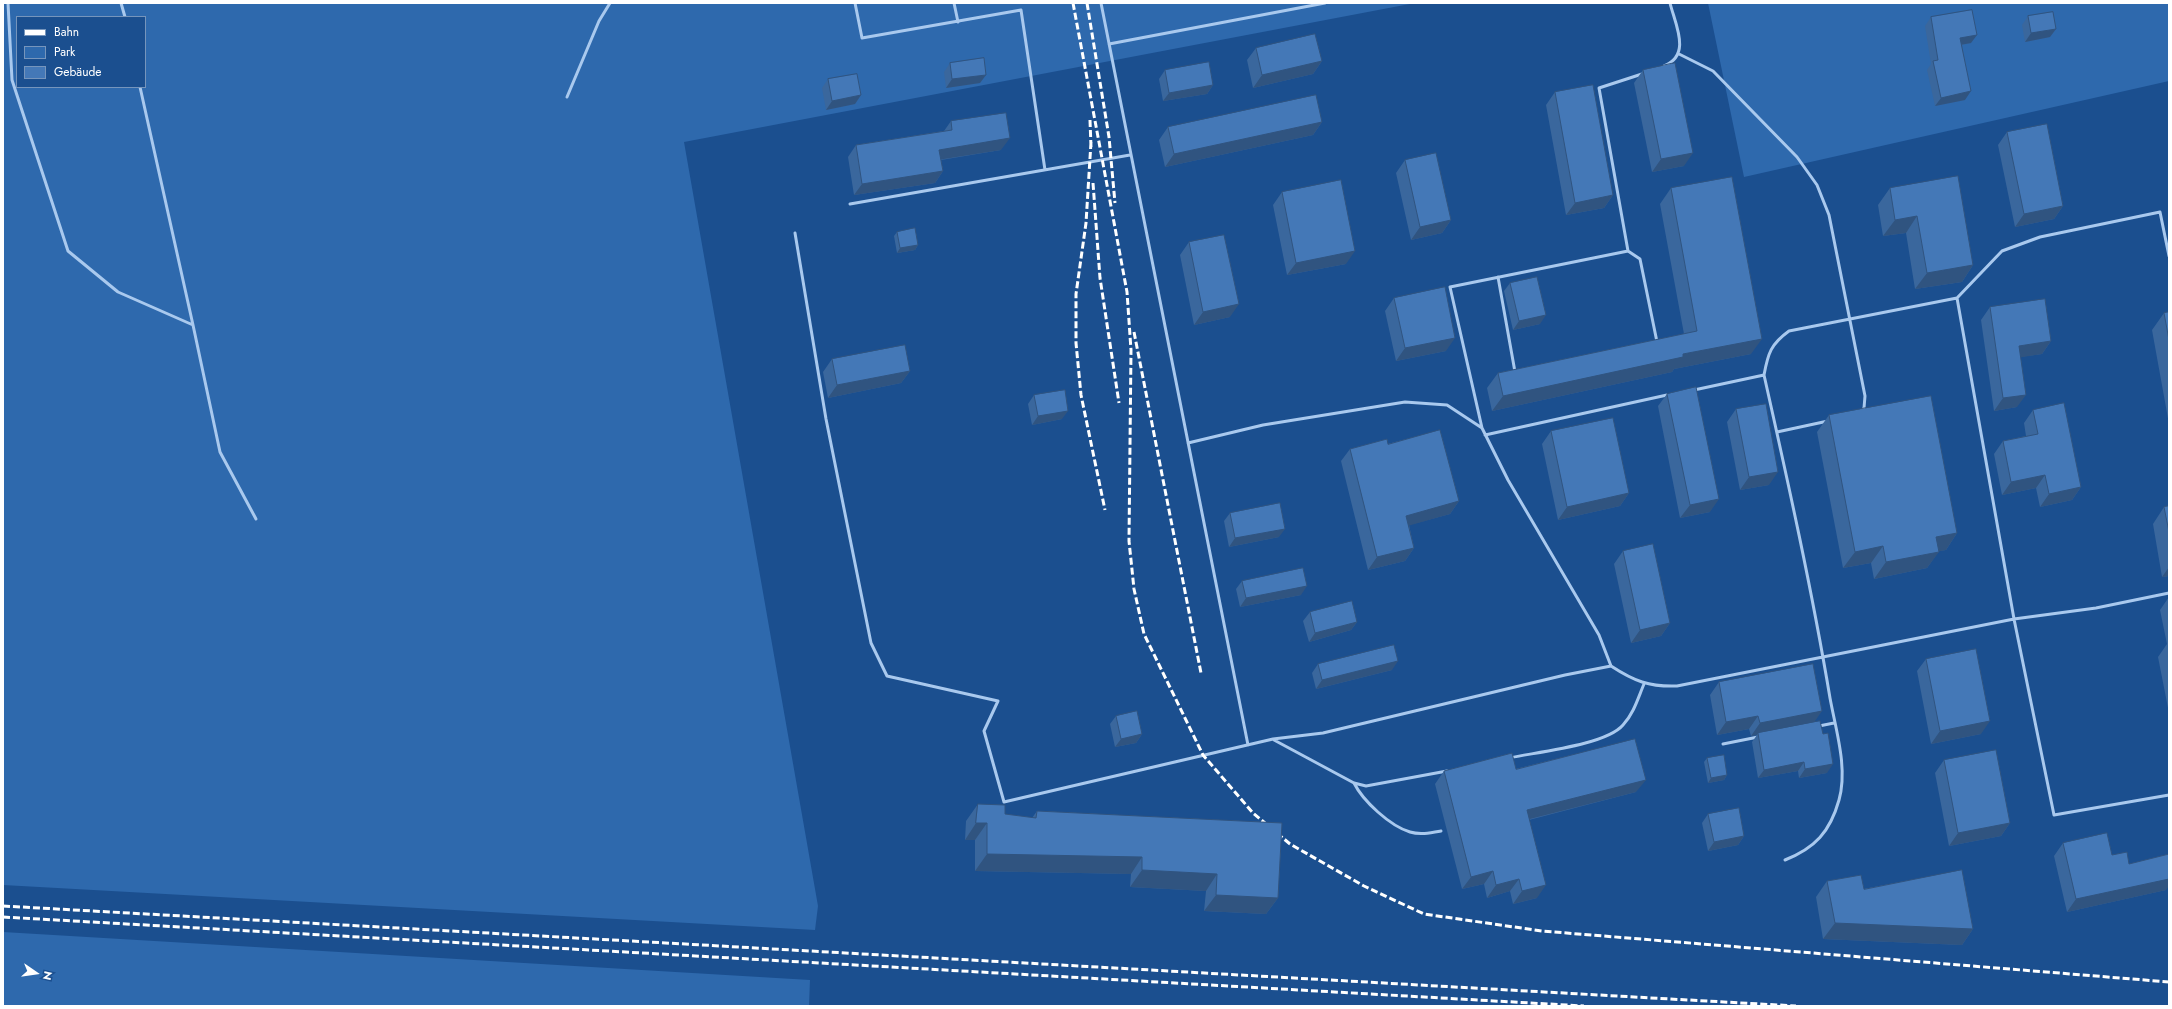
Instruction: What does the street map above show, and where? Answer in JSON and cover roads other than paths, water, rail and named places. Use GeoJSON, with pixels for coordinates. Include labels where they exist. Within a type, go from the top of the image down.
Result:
{"type":"FeatureCollection","features":[{"type":"Feature","properties":{"kind":"lane"},"geometry":{"type":"LineString","coordinates":[[8,3],[12,80],[68,251],[118,292],[193,325]]}},
{"type":"Feature","properties":{"kind":"lane"},"geometry":{"type":"LineString","coordinates":[[122,3],[125,16]]}},
{"type":"Feature","properties":{"kind":"lane"},"geometry":{"type":"LineString","coordinates":[[567,97],[599,21],[610,3]]}},
{"type":"Feature","properties":{"kind":"lane"},"geometry":{"type":"LineString","coordinates":[[855,3],[862,38],[1021,10],[1045,170]]}},
{"type":"Feature","properties":{"kind":"lane"},"geometry":{"type":"LineString","coordinates":[[954,3],[958,22]]}},
{"type":"Feature","properties":{"kind":"lane"},"geometry":{"type":"LineString","coordinates":[[1101,3],[1248,745]]}},
{"type":"Feature","properties":{"kind":"lane"},"geometry":{"type":"LineString","coordinates":[[1109,44],[1325,3]]}},
{"type":"Feature","properties":{"kind":"lane"},"geometry":{"type":"LineString","coordinates":[[1658,69],[1673,62],[1679,54],[1678,28],[1670,3]]}},
{"type":"Feature","properties":{"kind":"lane"},"geometry":{"type":"LineString","coordinates":[[1679,54],[1713,71],[1797,157],[1817,185],[1829,215],[1865,396],[1864,408],[1856,416]]}},
{"type":"Feature","properties":{"kind":"lane"},"geometry":{"type":"LineString","coordinates":[[1628,251],[1599,88],[1643,74]]}},
{"type":"Feature","properties":{"kind":"lane"},"geometry":{"type":"LineString","coordinates":[[140,88],[220,452],[256,519]]}},
{"type":"Feature","properties":{"kind":"lane"},"geometry":{"type":"LineString","coordinates":[[850,204],[1130,155]]}},
{"type":"Feature","properties":{"kind":"lane"},"geometry":{"type":"LineString","coordinates":[[1785,860],[1809,848],[1827,831],[1839,800],[1843,774],[1824,658],[1764,375],[1768,353],[1777,340],[1789,331],[1957,298],[2002,251],[2040,237],[2160,212],[2169,256]]}},
{"type":"Feature","properties":{"kind":"lane"},"geometry":{"type":"LineString","coordinates":[[795,233],[826,419],[871,643],[887,676],[998,701],[984,731],[1004,802],[1273,739],[1323,733],[1565,675],[1612,666]]}},
{"type":"Feature","properties":{"kind":"lane"},"geometry":{"type":"LineString","coordinates":[[1658,345],[1640,258],[1628,251],[1450,287],[1482,428],[1485,435],[1508,480],[1599,635],[1612,666],[1626,676],[1644,684],[1677,686],[2014,620],[2096,608],[2169,593]]}},
{"type":"Feature","properties":{"kind":"lane"},"geometry":{"type":"LineString","coordinates":[[1498,277],[1516,376]]}},
{"type":"Feature","properties":{"kind":"lane"},"geometry":{"type":"LineString","coordinates":[[1957,298],[2014,620],[2054,815],[2169,795]]}},
{"type":"Feature","properties":{"kind":"lane"},"geometry":{"type":"LineString","coordinates":[[1687,391],[1764,375]]}},
{"type":"Feature","properties":{"kind":"lane"},"geometry":{"type":"LineString","coordinates":[[1485,435],[1671,395]]}},
{"type":"Feature","properties":{"kind":"lane"},"geometry":{"type":"LineString","coordinates":[[1188,443],[1263,425],[1405,402],[1447,405],[1482,428]]}},
{"type":"Feature","properties":{"kind":"lane"},"geometry":{"type":"LineString","coordinates":[[1777,432],[1834,420]]}},
{"type":"Feature","properties":{"kind":"lane"},"geometry":{"type":"LineString","coordinates":[[1507,758],[1585,743],[1610,735],[1623,726],[1634,710],[1644,684]]}},
{"type":"Feature","properties":{"kind":"lane"},"geometry":{"type":"LineString","coordinates":[[1812,728],[1834,724]]}},
{"type":"Feature","properties":{"kind":"lane"},"geometry":{"type":"LineString","coordinates":[[1723,744],[1760,737]]}},
{"type":"Feature","properties":{"kind":"lane"},"geometry":{"type":"LineString","coordinates":[[1273,739],[1354,783],[1366,786],[1384,784],[1452,770]]}},
{"type":"Feature","properties":{"kind":"lane"},"geometry":{"type":"LineString","coordinates":[[1354,783],[1359,795],[1394,824],[1409,832],[1425,834],[1441,831]]}},
{"type":"Feature","properties":{"kind":"railway"},"geometry":{"type":"LineString","coordinates":[[1073,3],[1127,292],[1131,350],[1129,541],[1134,589],[1144,634],[1203,755],[1253,813],[1290,844],[1364,886],[1424,914],[1542,931],[2169,982]]}},
{"type":"Feature","properties":{"kind":"railway"},"geometry":{"type":"LineString","coordinates":[[1087,3],[1109,137],[1115,203]]}},
{"type":"Feature","properties":{"kind":"railway"},"geometry":{"type":"LineString","coordinates":[[1090,120],[1091,147]]}},
{"type":"Feature","properties":{"kind":"railway"},"geometry":{"type":"LineString","coordinates":[[1091,142],[1086,223],[1076,294],[1076,343],[1081,395],[1105,510]]}},
{"type":"Feature","properties":{"kind":"railway"},"geometry":{"type":"LineString","coordinates":[[1093,183],[1100,278],[1119,403]]}},
{"type":"Feature","properties":{"kind":"railway"},"geometry":{"type":"LineString","coordinates":[[1134,332],[1201,673]]}},
{"type":"Feature","properties":{"kind":"railway"},"geometry":{"type":"LineString","coordinates":[[3,906],[1796,1006]]}},
{"type":"Feature","properties":{"kind":"railway"},"geometry":{"type":"LineString","coordinates":[[3,917],[1584,1006]]}}]}
